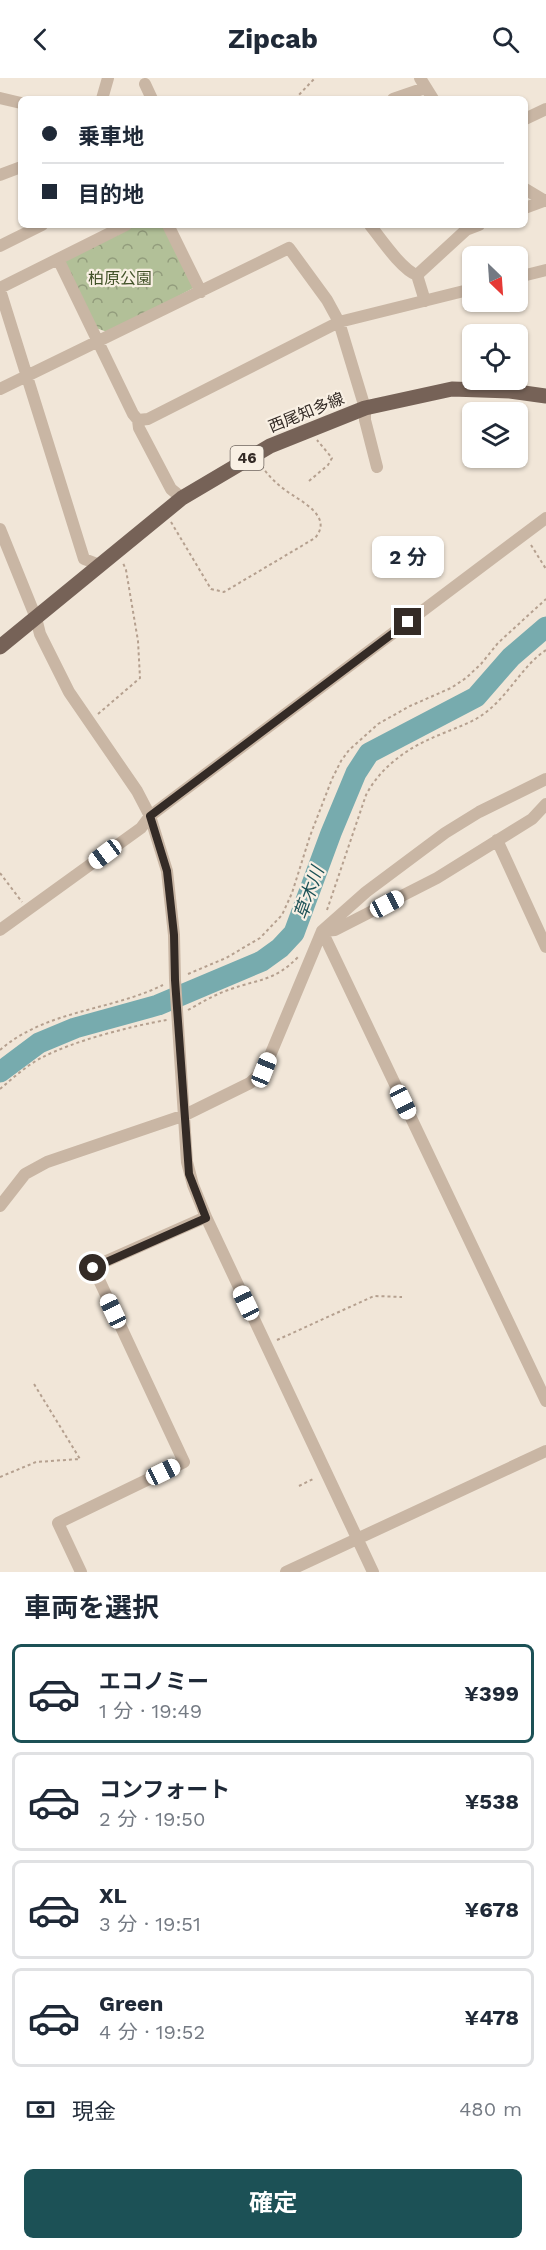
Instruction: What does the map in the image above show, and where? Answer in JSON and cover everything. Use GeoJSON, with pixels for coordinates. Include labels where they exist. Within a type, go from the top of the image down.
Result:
{"type":"FeatureCollection","features":[{"type":"Feature","properties":{"kind":"main road","name":"西尾知多線"},"geometry":{"type":"LineString","coordinates":[[0,647],[182,498],[255,454],[311,428],[364,408],[452,389],[510,391],[546,396]]}},
{"type":"Feature","properties":{"kind":"street"},"geometry":{"type":"LineString","coordinates":[[103,96],[108,78]]}},
{"type":"Feature","properties":{"kind":"street"},"geometry":{"type":"LineString","coordinates":[[398,96],[422,83],[431,96]]}},
{"type":"Feature","properties":{"kind":"street"},"geometry":{"type":"LineString","coordinates":[[145,84],[151,96]]}},
{"type":"Feature","properties":{"kind":"street"},"geometry":{"type":"LineString","coordinates":[[0,98],[18,102]]}},
{"type":"Feature","properties":{"kind":"street"},"geometry":{"type":"LineString","coordinates":[[528,118],[546,109]]}},
{"type":"Feature","properties":{"kind":"street"},"geometry":{"type":"LineString","coordinates":[[0,175],[18,168]]}},
{"type":"Feature","properties":{"kind":"street"},"geometry":{"type":"LineString","coordinates":[[528,191],[546,201]]}},
{"type":"Feature","properties":{"kind":"street"},"geometry":{"type":"LineString","coordinates":[[528,207],[546,201]]}},
{"type":"Feature","properties":{"kind":"street"},"geometry":{"type":"LineString","coordinates":[[0,246],[36,228]]}},
{"type":"Feature","properties":{"kind":"street"},"geometry":{"type":"LineString","coordinates":[[100,565],[84,559],[0,289],[120,228]]}},
{"type":"Feature","properties":{"kind":"street"},"geometry":{"type":"LineString","coordinates":[[169,228],[201,292]]}},
{"type":"Feature","properties":{"kind":"street"},"geometry":{"type":"LineString","coordinates":[[372,228],[396,257],[413,274],[417,275],[425,301]]}},
{"type":"Feature","properties":{"kind":"street"},"geometry":{"type":"LineString","coordinates":[[417,275],[466,228]]}},
{"type":"Feature","properties":{"kind":"street"},"geometry":{"type":"LineString","coordinates":[[0,389],[289,248],[327,300],[339,322],[364,408],[364,420],[378,467]]}},
{"type":"Feature","properties":{"kind":"street"},"geometry":{"type":"LineString","coordinates":[[58,259],[133,414],[138,420],[139,428],[171,489],[182,498]]}},
{"type":"Feature","properties":{"kind":"street"},"geometry":{"type":"LineString","coordinates":[[528,274],[546,270]]}},
{"type":"Feature","properties":{"kind":"street"},"geometry":{"type":"LineString","coordinates":[[138,420],[148,419],[339,322],[462,292]]}},
{"type":"Feature","properties":{"kind":"street"},"geometry":{"type":"LineString","coordinates":[[0,930],[141,828],[150,816],[546,518]]}},
{"type":"Feature","properties":{"kind":"street"},"geometry":{"type":"LineString","coordinates":[[0,529],[36,618],[40,634],[59,673],[88,721],[138,791],[150,816],[167,871],[174,935],[175,984],[189,1174],[206,1218],[374,1572]]}},
{"type":"Feature","properties":{"kind":"street"},"geometry":{"type":"LineString","coordinates":[[0,1206],[25,1174],[47,1162],[185,1115],[250,1083],[264,1070],[321,931],[366,892],[445,833],[479,812],[546,779]]}},
{"type":"Feature","properties":{"kind":"street"},"geometry":{"type":"LineString","coordinates":[[321,931],[335,930],[437,878],[532,819],[546,804]]}},
{"type":"Feature","properties":{"kind":"street"},"geometry":{"type":"LineString","coordinates":[[496,840],[546,947]]}},
{"type":"Feature","properties":{"kind":"street"},"geometry":{"type":"LineString","coordinates":[[321,931],[546,1401]]}},
{"type":"Feature","properties":{"kind":"street"},"geometry":{"type":"LineString","coordinates":[[81,1572],[58,1522],[184,1462],[93,1268],[206,1218]]}},
{"type":"Feature","properties":{"kind":"street"},"geometry":{"type":"LineString","coordinates":[[286,1572],[546,1450]]}},
{"type":"Feature","properties":{"kind":"path"},"geometry":{"type":"LineString","coordinates":[[297,96],[315,78]]}},
{"type":"Feature","properties":{"kind":"path"},"geometry":{"type":"LineString","coordinates":[[309,481],[328,465],[332,458],[314,437],[311,428]]}},
{"type":"Feature","properties":{"kind":"path"},"geometry":{"type":"LineString","coordinates":[[163,513],[172,523],[211,589],[217,592],[224,592],[315,538],[321,532],[318,516],[311,507],[274,482],[255,454]]}},
{"type":"Feature","properties":{"kind":"path"},"geometry":{"type":"LineString","coordinates":[[524,535],[546,569]]}},
{"type":"Feature","properties":{"kind":"path"},"geometry":{"type":"LineString","coordinates":[[88,721],[140,678],[138,641],[126,570],[115,553]]}},
{"type":"Feature","properties":{"kind":"path"},"geometry":{"type":"LineString","coordinates":[[0,1050],[20,1034],[33,1028],[88,1009],[175,984],[260,938],[282,915],[332,779],[340,761],[349,750],[378,724],[410,706],[451,688],[466,678],[481,664],[498,642],[546,599]]}},
{"type":"Feature","properties":{"kind":"path"},"geometry":{"type":"LineString","coordinates":[[327,910],[355,824],[366,795],[376,778],[393,761],[411,750],[469,723],[488,711],[508,693],[530,664],[546,650]]}},
{"type":"Feature","properties":{"kind":"path"},"geometry":{"type":"LineString","coordinates":[[0,873],[28,909]]}},
{"type":"Feature","properties":{"kind":"path"},"geometry":{"type":"LineString","coordinates":[[0,1089],[24,1068],[50,1054],[177,1012],[232,988],[253,984],[281,971],[300,954]]}},
{"type":"Feature","properties":{"kind":"path"},"geometry":{"type":"LineString","coordinates":[[266,1346],[364,1299],[382,1295],[402,1297]]}},
{"type":"Feature","properties":{"kind":"path"},"geometry":{"type":"LineString","coordinates":[[0,1477],[36,1462],[80,1459],[34,1384]]}},
{"type":"Feature","properties":{"kind":"path"},"geometry":{"type":"LineString","coordinates":[[299,1486],[326,1472]]}},
{"type":"Feature","properties":{"kind":"green space","name":"柏原公園"},"geometry":{"type":"Polygon","coordinates":[[[127,228],[166,228],[195,287],[110,333],[96,328],[58,259],[127,228]]]}},
{"type":"Feature","properties":{"kind":"waterway","name":"草木川"},"geometry":{"type":"LineString","coordinates":[[0,1072],[39,1043],[75,1028],[158,1005],[262,961],[280,948],[294,933],[331,833],[356,773],[369,753],[476,697],[511,657],[546,627]]}},
{"type":"Feature","properties":{"kind":"route"},"geometry":{"type":"LineString","coordinates":[[93,1268],[206,1218],[189,1174],[187,1162],[174,935],[167,871],[150,816],[165,807],[408,622]]}}]}
